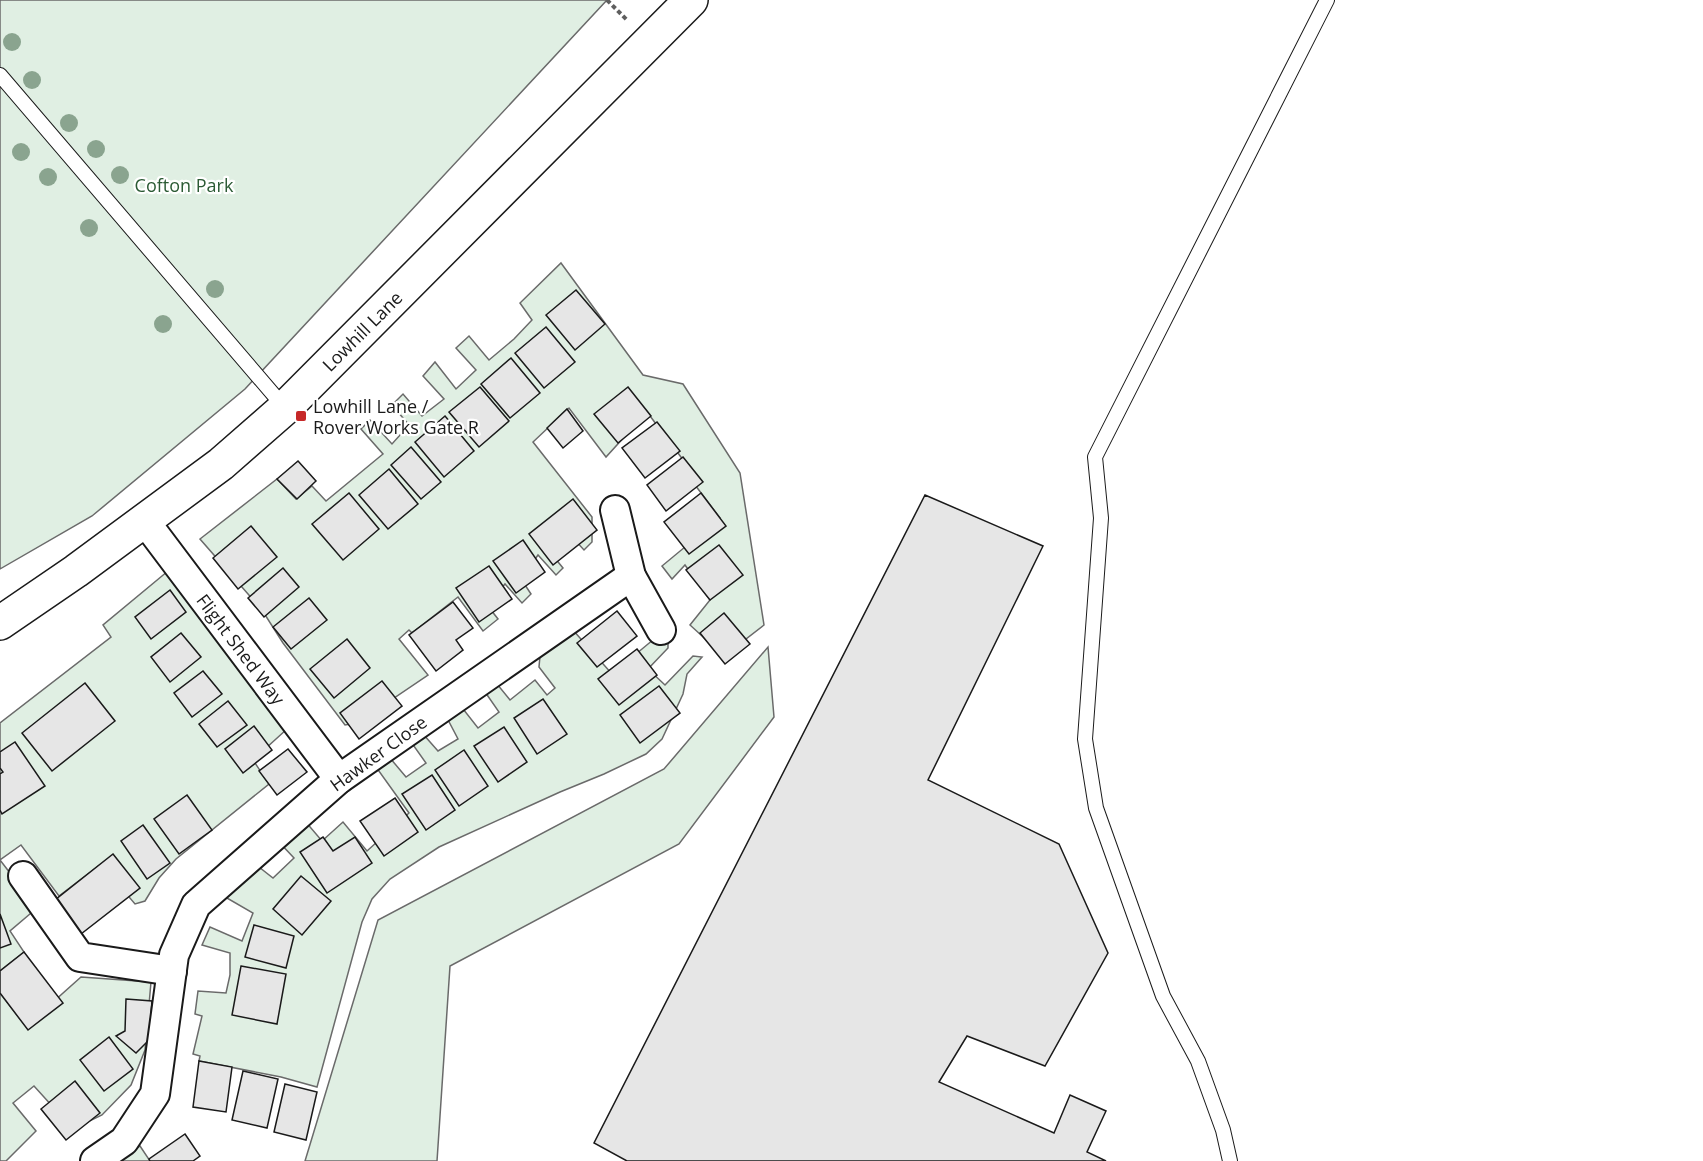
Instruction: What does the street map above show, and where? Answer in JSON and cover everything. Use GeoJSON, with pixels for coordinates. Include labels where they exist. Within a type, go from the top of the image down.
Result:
{"type":"FeatureCollection","features":[{"type":"Feature","properties":{"kind":"street","name":"Lowhill Lane"},"geometry":{"type":"LineString","coordinates":[[0,623],[76,571],[221,464],[285,408],[691,0]]}},
{"type":"Feature","properties":{"kind":"street"},"geometry":{"type":"LineString","coordinates":[[615,510],[631,576],[661,630]]}},
{"type":"Feature","properties":{"kind":"street","name":"Flight Shed Way"},"geometry":{"type":"LineString","coordinates":[[144,520],[339,778]]}},
{"type":"Feature","properties":{"kind":"street","name":"Hawker Close"},"geometry":{"type":"LineString","coordinates":[[95,1161],[124,1141],[154,1094],[174,955],[196,905],[339,778],[631,576]]}},
{"type":"Feature","properties":{"kind":"street"},"geometry":{"type":"LineString","coordinates":[[23,876],[80,957],[172,970]]}},
{"type":"Feature","properties":{"kind":"lane"},"geometry":{"type":"LineString","coordinates":[[1230,1161],[1223,1130],[1198,1060],[1163,996],[1096,808],[1085,739],[1101,518],[1095,457],[1327,0]]}},
{"type":"Feature","properties":{"kind":"lane"},"geometry":{"type":"LineString","coordinates":[[0,75],[285,408]]}},
{"type":"Feature","properties":{"kind":"green space","name":"Cofton Park"},"geometry":{"type":"Polygon","coordinates":[[[0,0],[607,0],[245,389],[92,516],[0,569],[0,0]]]}},
{"type":"Feature","properties":{"kind":"green space"},"geometry":{"type":"Polygon","coordinates":[[[561,263],[643,375],[683,384],[740,473],[764,625],[724,656],[690,625],[710,600],[685,565],[672,579],[662,566],[720,518],[689,477],[693,473],[647,412],[606,457],[569,408],[533,442],[592,517],[592,542],[584,550],[574,539],[554,557],[563,568],[556,575],[538,555],[521,579],[531,594],[522,603],[505,584],[487,605],[498,619],[483,631],[458,597],[412,633],[409,630],[399,639],[428,675],[357,723],[345,725],[283,643],[262,610],[200,539],[277,479],[296,499],[312,486],[326,501],[383,454],[361,429],[370,420],[392,444],[409,425],[392,405],[403,394],[422,416],[444,399],[423,376],[435,362],[456,389],[476,370],[456,348],[469,336],[489,360],[532,320],[520,303],[561,263]]]}},
{"type":"Feature","properties":{"kind":"green space"},"geometry":{"type":"Polygon","coordinates":[[[168,571],[287,729],[253,760],[269,784],[176,859],[159,878],[145,901],[135,904],[101,864],[59,896],[21,845],[0,860],[0,723],[111,637],[103,625],[168,571]]]}},
{"type":"Feature","properties":{"kind":"green space"},"geometry":{"type":"Polygon","coordinates":[[[572,629],[612,674],[660,634],[668,637],[668,648],[648,669],[665,685],[693,656],[702,657],[687,674],[683,694],[662,739],[646,754],[439,847],[390,879],[372,899],[362,922],[317,1087],[281,1077],[199,1061],[200,1056],[193,1054],[202,1016],[195,1014],[198,991],[226,993],[230,975],[230,953],[202,945],[210,927],[242,941],[253,913],[220,894],[250,860],[273,878],[294,858],[279,842],[305,821],[322,841],[343,822],[367,851],[409,813],[376,767],[390,758],[406,777],[426,763],[411,742],[423,734],[438,751],[458,739],[446,716],[460,705],[478,728],[499,712],[483,689],[493,679],[510,700],[535,680],[547,695],[555,688],[539,667],[540,656],[572,629]]]}},
{"type":"Feature","properties":{"kind":"green space"},"geometry":{"type":"Polygon","coordinates":[[[768,647],[774,717],[679,844],[450,966],[437,1161],[305,1161],[378,920],[664,769],[768,647]]]}},
{"type":"Feature","properties":{"kind":"green space"},"geometry":{"type":"Polygon","coordinates":[[[0,860],[37,908],[10,931],[24,952],[0,971],[0,860]]]}},
{"type":"Feature","properties":{"kind":"green space"},"geometry":{"type":"Polygon","coordinates":[[[81,977],[151,982],[145,1050],[131,1085],[102,1115],[73,1129],[34,1086],[13,1103],[36,1131],[6,1161],[0,1161],[0,993],[28,1029],[34,1019],[81,977]]]}},
{"type":"Feature","properties":{"kind":"green space"},"geometry":{"type":"Polygon","coordinates":[[[140,1146],[150,1161],[120,1161],[140,1146]]]}},
{"type":"Feature","properties":{"kind":"building"},"geometry":{"type":"Polygon","coordinates":[[[576,290],[605,324],[575,350],[546,315],[576,290]]]}},
{"type":"Feature","properties":{"kind":"building"},"geometry":{"type":"Polygon","coordinates":[[[546,327],[575,362],[544,388],[515,353],[546,327]]]}},
{"type":"Feature","properties":{"kind":"building"},"geometry":{"type":"Polygon","coordinates":[[[511,358],[540,393],[510,418],[481,384],[511,358]]]}},
{"type":"Feature","properties":{"kind":"building"},"geometry":{"type":"Polygon","coordinates":[[[480,387],[509,421],[479,447],[449,412],[480,387]]]}},
{"type":"Feature","properties":{"kind":"building"},"geometry":{"type":"Polygon","coordinates":[[[628,387],[651,416],[618,443],[594,414],[628,387]]]}},
{"type":"Feature","properties":{"kind":"building"},"geometry":{"type":"Polygon","coordinates":[[[567,409],[583,431],[563,448],[547,428],[567,409]]]}},
{"type":"Feature","properties":{"kind":"building"},"geometry":{"type":"Polygon","coordinates":[[[445,416],[474,451],[444,477],[415,442],[445,416]]]}},
{"type":"Feature","properties":{"kind":"building"},"geometry":{"type":"Polygon","coordinates":[[[657,422],[680,451],[645,478],[622,448],[657,422]]]}},
{"type":"Feature","properties":{"kind":"building"},"geometry":{"type":"Polygon","coordinates":[[[411,447],[441,482],[421,499],[391,465],[411,447]]]}},
{"type":"Feature","properties":{"kind":"building"},"geometry":{"type":"Polygon","coordinates":[[[683,457],[703,482],[666,511],[647,485],[683,457]]]}},
{"type":"Feature","properties":{"kind":"building"},"geometry":{"type":"Polygon","coordinates":[[[298,461],[316,481],[297,499],[277,479],[298,461]]]}},
{"type":"Feature","properties":{"kind":"building"},"geometry":{"type":"Polygon","coordinates":[[[389,469],[418,504],[388,529],[359,495],[389,469]]]}},
{"type":"Feature","properties":{"kind":"building"},"geometry":{"type":"Polygon","coordinates":[[[349,493],[379,529],[343,560],[312,524],[349,493]]]}},
{"type":"Feature","properties":{"kind":"building"},"geometry":{"type":"Polygon","coordinates":[[[701,493],[726,526],[689,554],[664,522],[701,493]]]}},
{"type":"Feature","properties":{"kind":"building"},"geometry":{"type":"Polygon","coordinates":[[[925,495],[1043,546],[928,780],[1059,844],[1108,953],[1045,1066],[967,1036],[939,1082],[1054,1133],[1070,1095],[1106,1111],[1087,1152],[1106,1161],[627,1161],[594,1143],[925,495]]]}},
{"type":"Feature","properties":{"kind":"building"},"geometry":{"type":"Polygon","coordinates":[[[573,499],[597,530],[553,565],[529,534],[573,499]]]}},
{"type":"Feature","properties":{"kind":"building"},"geometry":{"type":"Polygon","coordinates":[[[251,526],[277,557],[238,589],[213,558],[251,526]]]}},
{"type":"Feature","properties":{"kind":"building"},"geometry":{"type":"Polygon","coordinates":[[[523,540],[545,572],[516,593],[493,561],[523,540]]]}},
{"type":"Feature","properties":{"kind":"building"},"geometry":{"type":"Polygon","coordinates":[[[719,545],[743,575],[710,600],[686,570],[719,545]]]}},
{"type":"Feature","properties":{"kind":"building"},"geometry":{"type":"Polygon","coordinates":[[[489,566],[512,599],[479,622],[456,588],[489,566]]]}},
{"type":"Feature","properties":{"kind":"building"},"geometry":{"type":"Polygon","coordinates":[[[283,568],[299,587],[264,617],[248,598],[283,568]]]}},
{"type":"Feature","properties":{"kind":"building"},"geometry":{"type":"Polygon","coordinates":[[[170,590],[186,612],[151,639],[135,617],[170,590]]]}},
{"type":"Feature","properties":{"kind":"building"},"geometry":{"type":"Polygon","coordinates":[[[309,598],[327,620],[291,649],[273,627],[309,598]]]}},
{"type":"Feature","properties":{"kind":"building"},"geometry":{"type":"Polygon","coordinates":[[[453,602],[473,628],[456,640],[463,650],[436,671],[409,635],[453,602]]]}},
{"type":"Feature","properties":{"kind":"building"},"geometry":{"type":"Polygon","coordinates":[[[617,611],[637,636],[597,667],[577,643],[617,611]]]}},
{"type":"Feature","properties":{"kind":"building"},"geometry":{"type":"Polygon","coordinates":[[[724,613],[750,644],[725,664],[700,633],[724,613]]]}},
{"type":"Feature","properties":{"kind":"building"},"geometry":{"type":"Polygon","coordinates":[[[181,633],[201,657],[170,682],[151,657],[181,633]]]}},
{"type":"Feature","properties":{"kind":"building"},"geometry":{"type":"Polygon","coordinates":[[[347,639],[370,668],[334,698],[310,669],[347,639]]]}},
{"type":"Feature","properties":{"kind":"building"},"geometry":{"type":"Polygon","coordinates":[[[637,649],[657,675],[619,705],[598,679],[637,649]]]}},
{"type":"Feature","properties":{"kind":"building"},"geometry":{"type":"Polygon","coordinates":[[[203,671],[222,694],[192,717],[174,693],[203,671]]]}},
{"type":"Feature","properties":{"kind":"building"},"geometry":{"type":"Polygon","coordinates":[[[382,681],[402,706],[359,739],[340,713],[382,681]]]}},
{"type":"Feature","properties":{"kind":"building"},"geometry":{"type":"Polygon","coordinates":[[[85,683],[115,721],[52,771],[22,733],[85,683]]]}},
{"type":"Feature","properties":{"kind":"building"},"geometry":{"type":"Polygon","coordinates":[[[659,686],[680,713],[640,743],[620,715],[659,686]]]}},
{"type":"Feature","properties":{"kind":"building"},"geometry":{"type":"Polygon","coordinates":[[[543,699],[567,734],[537,754],[514,718],[543,699]]]}},
{"type":"Feature","properties":{"kind":"building"},"geometry":{"type":"Polygon","coordinates":[[[228,701],[247,725],[217,747],[199,724],[228,701]]]}},
{"type":"Feature","properties":{"kind":"building"},"geometry":{"type":"Polygon","coordinates":[[[254,726],[272,750],[243,773],[225,749],[254,726]]]}},
{"type":"Feature","properties":{"kind":"building"},"geometry":{"type":"Polygon","coordinates":[[[504,727],[527,762],[498,782],[474,746],[504,727]]]}},
{"type":"Feature","properties":{"kind":"building"},"geometry":{"type":"Polygon","coordinates":[[[15,742],[45,786],[2,814],[0,774],[3,772],[0,768],[0,752],[15,742]]]}},
{"type":"Feature","properties":{"kind":"building"},"geometry":{"type":"Polygon","coordinates":[[[288,749],[307,772],[277,795],[259,771],[288,749]]]}},
{"type":"Feature","properties":{"kind":"building"},"geometry":{"type":"Polygon","coordinates":[[[464,750],[488,786],[459,806],[435,770],[464,750]]]}},
{"type":"Feature","properties":{"kind":"building"},"geometry":{"type":"Polygon","coordinates":[[[432,775],[455,810],[426,830],[402,794],[432,775]]]}},
{"type":"Feature","properties":{"kind":"building"},"geometry":{"type":"Polygon","coordinates":[[[187,795],[212,830],[179,854],[154,819],[187,795]]]}},
{"type":"Feature","properties":{"kind":"building"},"geometry":{"type":"Polygon","coordinates":[[[395,798],[418,832],[384,856],[360,821],[395,798]]]}},
{"type":"Feature","properties":{"kind":"building"},"geometry":{"type":"Polygon","coordinates":[[[143,825],[170,863],[147,879],[121,841],[143,825]]]}},
{"type":"Feature","properties":{"kind":"building"},"geometry":{"type":"Polygon","coordinates":[[[323,837],[333,851],[355,837],[372,863],[327,893],[300,852],[323,837]]]}},
{"type":"Feature","properties":{"kind":"building"},"geometry":{"type":"Polygon","coordinates":[[[113,854],[140,888],[81,934],[55,900],[113,854]]]}},
{"type":"Feature","properties":{"kind":"building"},"geometry":{"type":"Polygon","coordinates":[[[301,876],[331,901],[302,935],[273,909],[301,876]]]}},
{"type":"Feature","properties":{"kind":"building"},"geometry":{"type":"Polygon","coordinates":[[[0,914],[11,944],[0,948],[0,914]]]}},
{"type":"Feature","properties":{"kind":"building"},"geometry":{"type":"Polygon","coordinates":[[[254,925],[294,936],[286,968],[245,957],[254,925]]]}},
{"type":"Feature","properties":{"kind":"building"},"geometry":{"type":"Polygon","coordinates":[[[24,952],[63,1003],[28,1030],[0,993],[0,971],[24,952]]]}},
{"type":"Feature","properties":{"kind":"building"},"geometry":{"type":"Polygon","coordinates":[[[241,966],[286,974],[277,1024],[232,1015],[241,966]]]}},
{"type":"Feature","properties":{"kind":"building"},"geometry":{"type":"Polygon","coordinates":[[[126,999],[152,1001],[149,1040],[136,1053],[116,1036],[125,1031],[126,999]]]}},
{"type":"Feature","properties":{"kind":"building"},"geometry":{"type":"Polygon","coordinates":[[[109,1037],[133,1069],[104,1091],[80,1060],[109,1037]]]}},
{"type":"Feature","properties":{"kind":"building"},"geometry":{"type":"Polygon","coordinates":[[[199,1061],[232,1067],[226,1112],[193,1107],[199,1061]]]}},
{"type":"Feature","properties":{"kind":"building"},"geometry":{"type":"Polygon","coordinates":[[[243,1071],[278,1079],[267,1128],[232,1120],[243,1071]]]}},
{"type":"Feature","properties":{"kind":"building"},"geometry":{"type":"Polygon","coordinates":[[[75,1081],[100,1113],[66,1140],[41,1109],[75,1081]]]}},
{"type":"Feature","properties":{"kind":"building"},"geometry":{"type":"Polygon","coordinates":[[[285,1084],[317,1092],[306,1140],[274,1132],[285,1084]]]}},
{"type":"Feature","properties":{"kind":"building"},"geometry":{"type":"Polygon","coordinates":[[[185,1134],[200,1156],[193,1161],[150,1161],[149,1159],[185,1134]]]}},
{"type":"Feature","properties":{"kind":"place","name":"Lowhill Lane / Rover Works Gate R"},"geometry":{"type":"Point","coordinates":[301,416]}}]}
